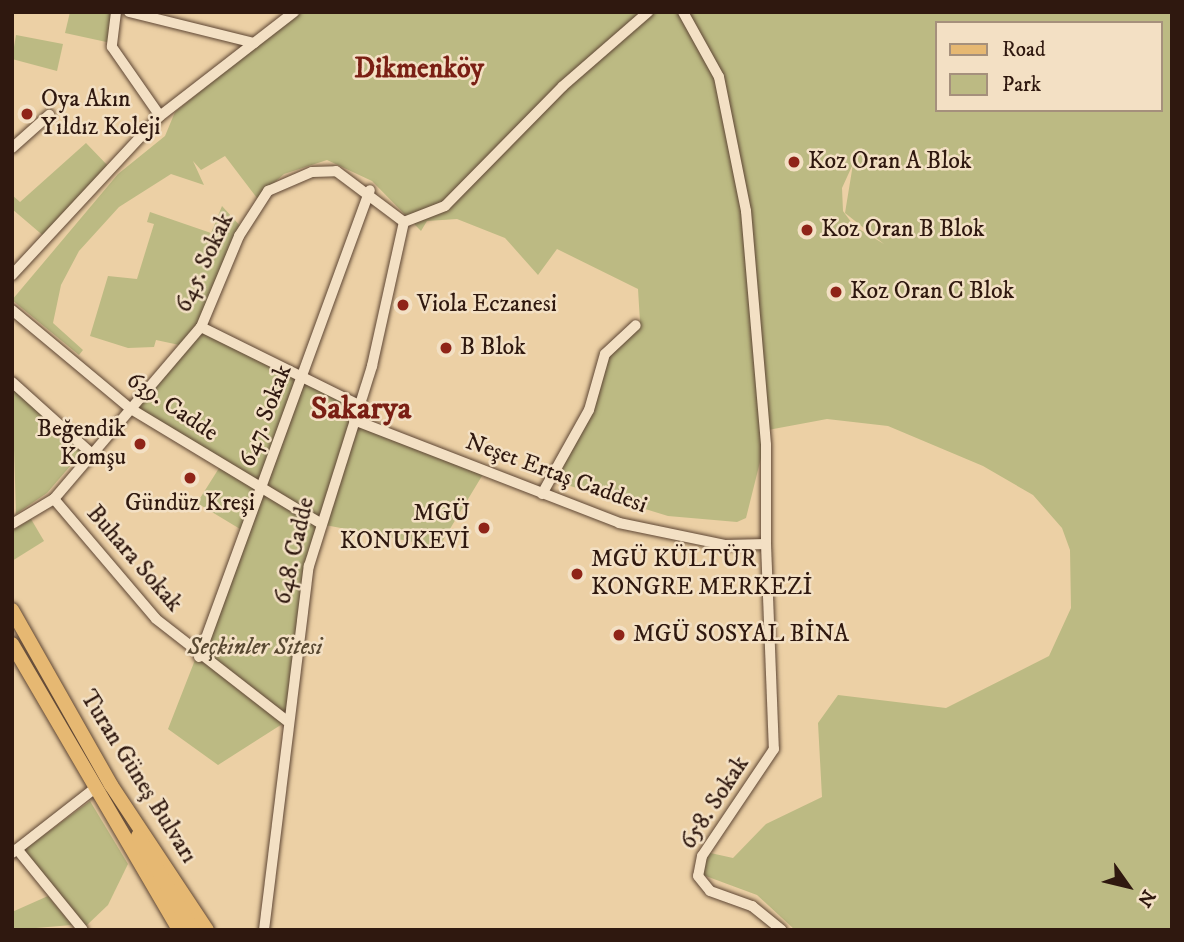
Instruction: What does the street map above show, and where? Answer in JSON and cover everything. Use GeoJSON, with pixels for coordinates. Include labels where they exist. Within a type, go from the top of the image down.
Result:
{"type":"FeatureCollection","features":[{"type":"Feature","properties":{"kind":"main road","name":"Turan Güneş Bulvarı"},"geometry":{"type":"LineString","coordinates":[[12,610],[111,785],[208,930]]}},
{"type":"Feature","properties":{"kind":"main road","name":"Turan Güneş Bulvarı"},"geometry":{"type":"LineString","coordinates":[[12,644],[94,789],[179,930]]}},
{"type":"Feature","properties":{"kind":"main road"},"geometry":{"type":"LineString","coordinates":[[111,785],[193,930]]}},
{"type":"Feature","properties":{"kind":"street"},"geometry":{"type":"LineString","coordinates":[[116,12],[112,47],[160,116]]}},
{"type":"Feature","properties":{"kind":"street"},"geometry":{"type":"LineString","coordinates":[[129,12],[254,43]]}},
{"type":"Feature","properties":{"kind":"street"},"geometry":{"type":"LineString","coordinates":[[404,222],[445,206],[563,86],[648,12]]}},
{"type":"Feature","properties":{"kind":"street"},"geometry":{"type":"LineString","coordinates":[[683,12],[719,77],[746,211],[766,445],[766,544]]}},
{"type":"Feature","properties":{"kind":"street"},"geometry":{"type":"LineString","coordinates":[[12,275],[160,116],[293,14]]}},
{"type":"Feature","properties":{"kind":"street"},"geometry":{"type":"LineString","coordinates":[[12,148],[49,115]]}},
{"type":"Feature","properties":{"kind":"street","name":"645. Sokak"},"geometry":{"type":"LineString","coordinates":[[12,524],[54,499],[201,327],[239,236],[268,191],[325,169],[370,190],[404,222]]}},
{"type":"Feature","properties":{"kind":"street","name":"647. Sokak"},"geometry":{"type":"LineString","coordinates":[[199,657],[304,379],[370,190]]}},
{"type":"Feature","properties":{"kind":"street","name":"648. Cadde"},"geometry":{"type":"LineString","coordinates":[[265,930],[266,898],[286,721],[320,523],[359,405],[404,222]]}},
{"type":"Feature","properties":{"kind":"street","name":"639. Cadde"},"geometry":{"type":"LineString","coordinates":[[12,310],[131,409],[320,523]]}},
{"type":"Feature","properties":{"kind":"street"},"geometry":{"type":"LineString","coordinates":[[542,494],[589,410],[606,354],[636,325]]}},
{"type":"Feature","properties":{"kind":"street"},"geometry":{"type":"LineString","coordinates":[[201,327],[359,405]]}},
{"type":"Feature","properties":{"kind":"street"},"geometry":{"type":"LineString","coordinates":[[12,382],[92,454]]}},
{"type":"Feature","properties":{"kind":"street","name":"Neşet Ertaş Caddesi"},"geometry":{"type":"LineString","coordinates":[[354,420],[542,494],[654,533],[750,547],[766,544]]}},
{"type":"Feature","properties":{"kind":"street","name":"Buhara Sokak"},"geometry":{"type":"LineString","coordinates":[[54,499],[136,599],[199,657],[286,721]]}},
{"type":"Feature","properties":{"kind":"street","name":"658. Sokak"},"geometry":{"type":"LineString","coordinates":[[766,544],[774,750],[698,867],[710,891],[737,898],[782,930]]}},
{"type":"Feature","properties":{"kind":"street"},"geometry":{"type":"LineString","coordinates":[[83,930],[15,851],[94,789]]}},
{"type":"Feature","properties":{"kind":"green space"},"geometry":{"type":"Polygon","coordinates":[[[70,12],[116,12],[111,43],[65,33],[70,12]]]}},
{"type":"Feature","properties":{"kind":"green space"},"geometry":{"type":"Polygon","coordinates":[[[298,12],[1172,12],[1172,930],[795,930],[757,895],[703,875],[706,852],[733,858],[766,824],[822,797],[818,723],[838,695],[946,708],[1049,656],[1071,608],[1070,550],[1062,528],[1033,495],[983,466],[888,426],[827,419],[768,430],[746,518],[737,522],[668,516],[554,481],[606,360],[640,322],[638,289],[557,249],[538,275],[505,238],[457,219],[427,221],[421,231],[372,181],[327,160],[284,174],[257,198],[225,156],[201,170],[193,161],[204,185],[171,174],[119,207],[79,251],[61,285],[53,323],[83,350],[79,355],[12,300],[118,174],[165,136],[175,112],[298,12]],[[853,164],[842,188],[843,211],[854,226],[884,244],[845,213],[853,164]]]}},
{"type":"Feature","properties":{"kind":"green space"},"geometry":{"type":"Polygon","coordinates":[[[16,35],[63,44],[57,71],[12,59],[16,35]]]}},
{"type":"Feature","properties":{"kind":"green space"},"geometry":{"type":"Polygon","coordinates":[[[86,143],[110,168],[46,238],[12,209],[12,195],[20,202],[86,143]]]}},
{"type":"Feature","properties":{"kind":"green space","name":"Seçkinler Sitesi"},"geometry":{"type":"Polygon","coordinates":[[[222,206],[243,229],[201,326],[359,405],[354,419],[485,471],[439,547],[320,524],[287,721],[218,765],[168,729],[245,532],[197,503],[221,465],[131,409],[184,346],[156,340],[154,347],[128,348],[90,336],[108,276],[137,279],[154,224],[147,222],[150,212],[211,233],[222,206]]]}},
{"type":"Feature","properties":{"kind":"green space"},"geometry":{"type":"Polygon","coordinates":[[[12,386],[84,450],[47,493],[16,514],[12,386]]]}},
{"type":"Feature","properties":{"kind":"green space"},"geometry":{"type":"Polygon","coordinates":[[[31,519],[44,541],[12,561],[12,531],[31,519]]]}},
{"type":"Feature","properties":{"kind":"green space"},"geometry":{"type":"Polygon","coordinates":[[[90,801],[128,864],[108,905],[86,926],[24,850],[90,801]]]}},
{"type":"Feature","properties":{"kind":"green space"},"geometry":{"type":"Polygon","coordinates":[[[48,896],[72,925],[12,930],[12,912],[48,896]]]}},
{"type":"Feature","properties":{"kind":"place","name":"Oya Akın Yıldız Koleji"},"geometry":{"type":"Point","coordinates":[27,114]}},
{"type":"Feature","properties":{"kind":"place","name":"Koz Oran A Blok"},"geometry":{"type":"Point","coordinates":[794,162]}},
{"type":"Feature","properties":{"kind":"place","name":"Koz Oran B Blok"},"geometry":{"type":"Point","coordinates":[807,230]}},
{"type":"Feature","properties":{"kind":"place","name":"Koz Oran C Blok"},"geometry":{"type":"Point","coordinates":[836,292]}},
{"type":"Feature","properties":{"kind":"place","name":"Viola Eczanesi"},"geometry":{"type":"Point","coordinates":[403,305]}},
{"type":"Feature","properties":{"kind":"place","name":"B Blok"},"geometry":{"type":"Point","coordinates":[446,348]}},
{"type":"Feature","properties":{"kind":"place","name":"Beğendik Komşu"},"geometry":{"type":"Point","coordinates":[140,444]}},
{"type":"Feature","properties":{"kind":"place","name":"Gündüz Kreşi"},"geometry":{"type":"Point","coordinates":[190,478]}},
{"type":"Feature","properties":{"kind":"place","name":"MGÜ KONUKEVİ"},"geometry":{"type":"Point","coordinates":[484,528]}},
{"type":"Feature","properties":{"kind":"place","name":"MGÜ KÜLTÜR KONGRE MERKEZİ"},"geometry":{"type":"Point","coordinates":[577,574]}},
{"type":"Feature","properties":{"kind":"place","name":"MGÜ SOSYAL BİNA"},"geometry":{"type":"Point","coordinates":[619,635]}},
{"type":"Feature","properties":{"kind":"district","name":"Dikmenköy"},"geometry":{"type":"Point","coordinates":[419,69]}},
{"type":"Feature","properties":{"kind":"district","name":"Sakarya"},"geometry":{"type":"Point","coordinates":[361,409]}}]}
